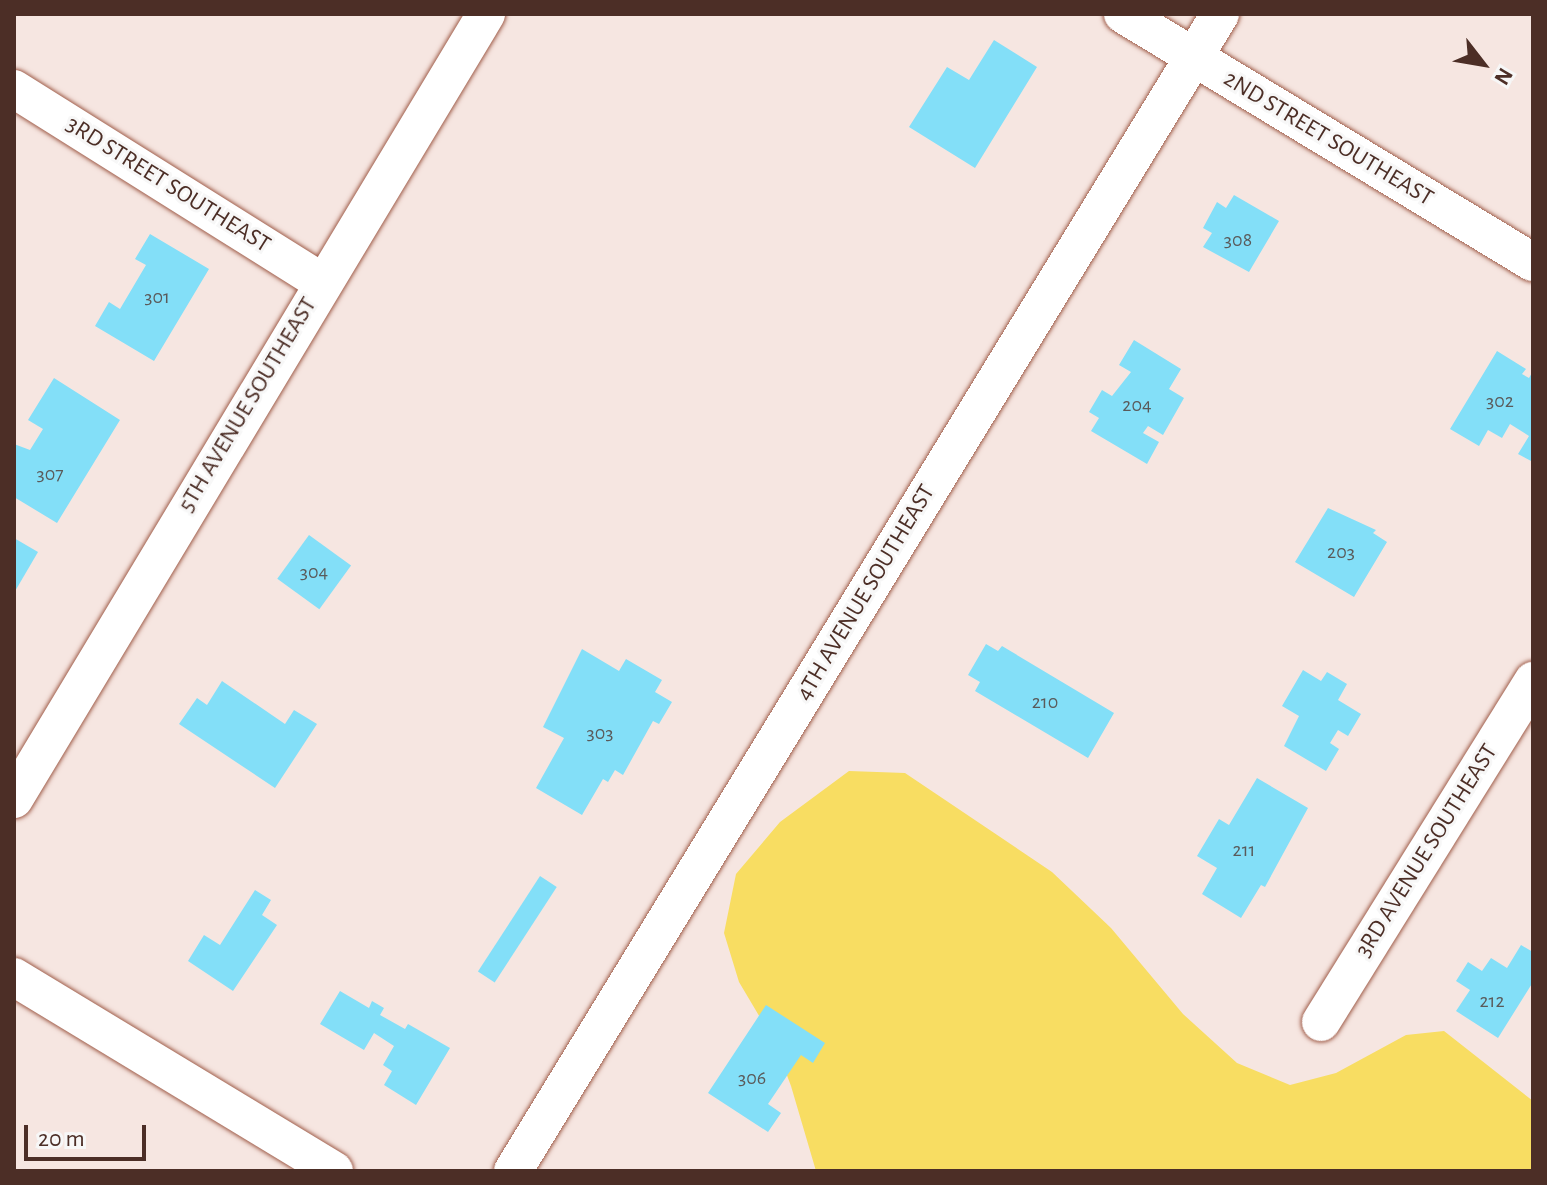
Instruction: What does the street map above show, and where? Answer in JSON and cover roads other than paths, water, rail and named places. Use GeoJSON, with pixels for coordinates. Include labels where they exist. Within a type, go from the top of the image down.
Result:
{"type":"FeatureCollection","features":[{"type":"Feature","properties":{"kind":"street","name":"5TH AVENUE SOUTHEAST"},"geometry":{"type":"LineString","coordinates":[[14,799],[322,282],[486,14]]}},
{"type":"Feature","properties":{"kind":"street","name":"2ND STREET SOUTHEAST"},"geometry":{"type":"LineString","coordinates":[[1123,14],[1533,262]]}},
{"type":"Feature","properties":{"kind":"street","name":"4TH AVENUE SOUTHEAST"},"geometry":{"type":"LineString","coordinates":[[513,1171],[1220,14]]}},
{"type":"Feature","properties":{"kind":"street","name":"3RD STREET SOUTHEAST"},"geometry":{"type":"LineString","coordinates":[[14,89],[322,282]]}},
{"type":"Feature","properties":{"kind":"street","name":"3RD AVENUE SOUTHEAST"},"geometry":{"type":"LineString","coordinates":[[1321,1022],[1533,681]]}},
{"type":"Feature","properties":{"kind":"street"},"geometry":{"type":"LineString","coordinates":[[14,977],[334,1171]]}}]}
